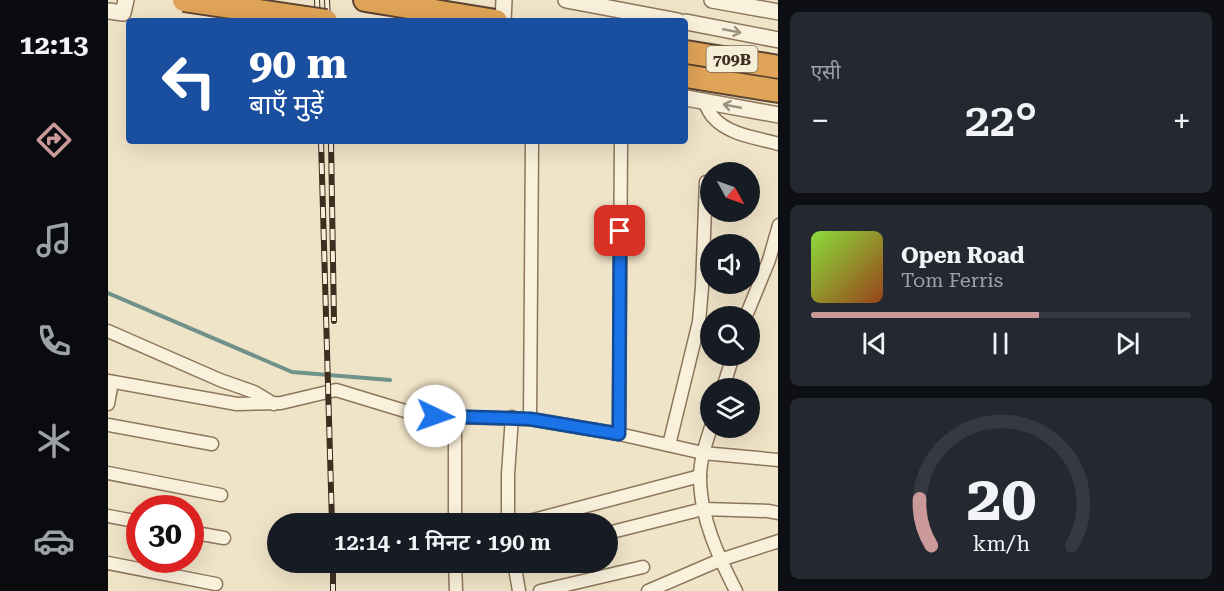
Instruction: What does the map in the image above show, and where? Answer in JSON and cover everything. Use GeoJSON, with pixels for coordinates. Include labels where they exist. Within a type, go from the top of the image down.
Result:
{"type":"FeatureCollection","features":[{"type":"Feature","properties":{"kind":"highway"},"geometry":{"type":"LineString","coordinates":[[184,0],[306,18]]}},
{"type":"Feature","properties":{"kind":"highway"},"geometry":{"type":"LineString","coordinates":[[365,0],[477,18]]}},
{"type":"Feature","properties":{"kind":"highway","name":"709B"},"geometry":{"type":"LineString","coordinates":[[688,52],[778,67]]}},
{"type":"Feature","properties":{"kind":"highway","name":"709B"},"geometry":{"type":"LineString","coordinates":[[688,76],[778,91]]}},
{"type":"Feature","properties":{"kind":"street"},"geometry":{"type":"LineString","coordinates":[[108,11],[123,13],[126,0]]}},
{"type":"Feature","properties":{"kind":"street"},"geometry":{"type":"LineString","coordinates":[[503,18],[504,0]]}},
{"type":"Feature","properties":{"kind":"street"},"geometry":{"type":"LineString","coordinates":[[566,0],[662,18]]}},
{"type":"Feature","properties":{"kind":"street"},"geometry":{"type":"LineString","coordinates":[[712,0],[778,12]]}},
{"type":"Feature","properties":{"kind":"street"},"geometry":{"type":"LineString","coordinates":[[688,22],[778,40]]}},
{"type":"Feature","properties":{"kind":"street"},"geometry":{"type":"LineString","coordinates":[[688,98],[778,115]]}},
{"type":"Feature","properties":{"kind":"street"},"geometry":{"type":"LineString","coordinates":[[703,101],[714,119],[734,132],[778,144]]}},
{"type":"Feature","properties":{"kind":"street"},"geometry":{"type":"LineString","coordinates":[[530,419],[532,144]]}},
{"type":"Feature","properties":{"kind":"street"},"geometry":{"type":"LineString","coordinates":[[619,434],[621,144]]}},
{"type":"Feature","properties":{"kind":"street"},"geometry":{"type":"LineString","coordinates":[[669,446],[699,322],[704,222]]}},
{"type":"Feature","properties":{"kind":"street"},"geometry":{"type":"LineString","coordinates":[[750,306],[769,260],[778,225]]}},
{"type":"Feature","properties":{"kind":"street"},"geometry":{"type":"LineString","coordinates":[[108,331],[220,380],[254,392],[274,404]]}},
{"type":"Feature","properties":{"kind":"street"},"geometry":{"type":"LineString","coordinates":[[108,404],[110,381],[237,404],[274,404],[336,390],[415,414],[530,419],[619,434],[703,453],[778,460]]}},
{"type":"Feature","properties":{"kind":"street"},"geometry":{"type":"LineString","coordinates":[[455,417],[455,513]]}},
{"type":"Feature","properties":{"kind":"street"},"geometry":{"type":"LineString","coordinates":[[508,513],[512,417]]}},
{"type":"Feature","properties":{"kind":"street"},"geometry":{"type":"LineString","coordinates":[[108,425],[212,444]]}},
{"type":"Feature","properties":{"kind":"street"},"geometry":{"type":"LineString","coordinates":[[708,438],[700,476],[703,510],[720,560],[736,591]]}},
{"type":"Feature","properties":{"kind":"street"},"geometry":{"type":"LineString","coordinates":[[108,472],[221,495]]}},
{"type":"Feature","properties":{"kind":"street"},"geometry":{"type":"LineString","coordinates":[[560,513],[700,476]]}},
{"type":"Feature","properties":{"kind":"street"},"geometry":{"type":"LineString","coordinates":[[618,531],[703,510],[778,513]]}},
{"type":"Feature","properties":{"kind":"street"},"geometry":{"type":"LineString","coordinates":[[108,516],[126,519]]}},
{"type":"Feature","properties":{"kind":"street"},"geometry":{"type":"LineString","coordinates":[[204,534],[224,538]]}},
{"type":"Feature","properties":{"kind":"street"},"geometry":{"type":"LineString","coordinates":[[648,591],[720,560],[778,541]]}},
{"type":"Feature","properties":{"kind":"street"},"geometry":{"type":"LineString","coordinates":[[108,563],[216,584]]}},
{"type":"Feature","properties":{"kind":"street"},"geometry":{"type":"LineString","coordinates":[[540,591],[643,567]]}},
{"type":"Feature","properties":{"kind":"street"},"geometry":{"type":"LineString","coordinates":[[455,573],[456,591]]}},
{"type":"Feature","properties":{"kind":"street"},"geometry":{"type":"LineString","coordinates":[[516,573],[519,591]]}},
{"type":"Feature","properties":{"kind":"waterway"},"geometry":{"type":"LineString","coordinates":[[108,293],[292,372],[390,380]]}},
{"type":"Feature","properties":{"kind":"railway"},"geometry":{"type":"LineString","coordinates":[[317,0],[318,18]]}},
{"type":"Feature","properties":{"kind":"railway"},"geometry":{"type":"LineString","coordinates":[[327,0],[328,18]]}},
{"type":"Feature","properties":{"kind":"railway"},"geometry":{"type":"LineString","coordinates":[[321,144],[332,513]]}},
{"type":"Feature","properties":{"kind":"railway"},"geometry":{"type":"LineString","coordinates":[[331,144],[334,321]]}},
{"type":"Feature","properties":{"kind":"railway"},"geometry":{"type":"LineString","coordinates":[[333,573],[333,591]]}},
{"type":"Feature","properties":{"kind":"route"},"geometry":{"type":"LineString","coordinates":[[435,416],[512,417],[619,434],[620,231]]}}]}
